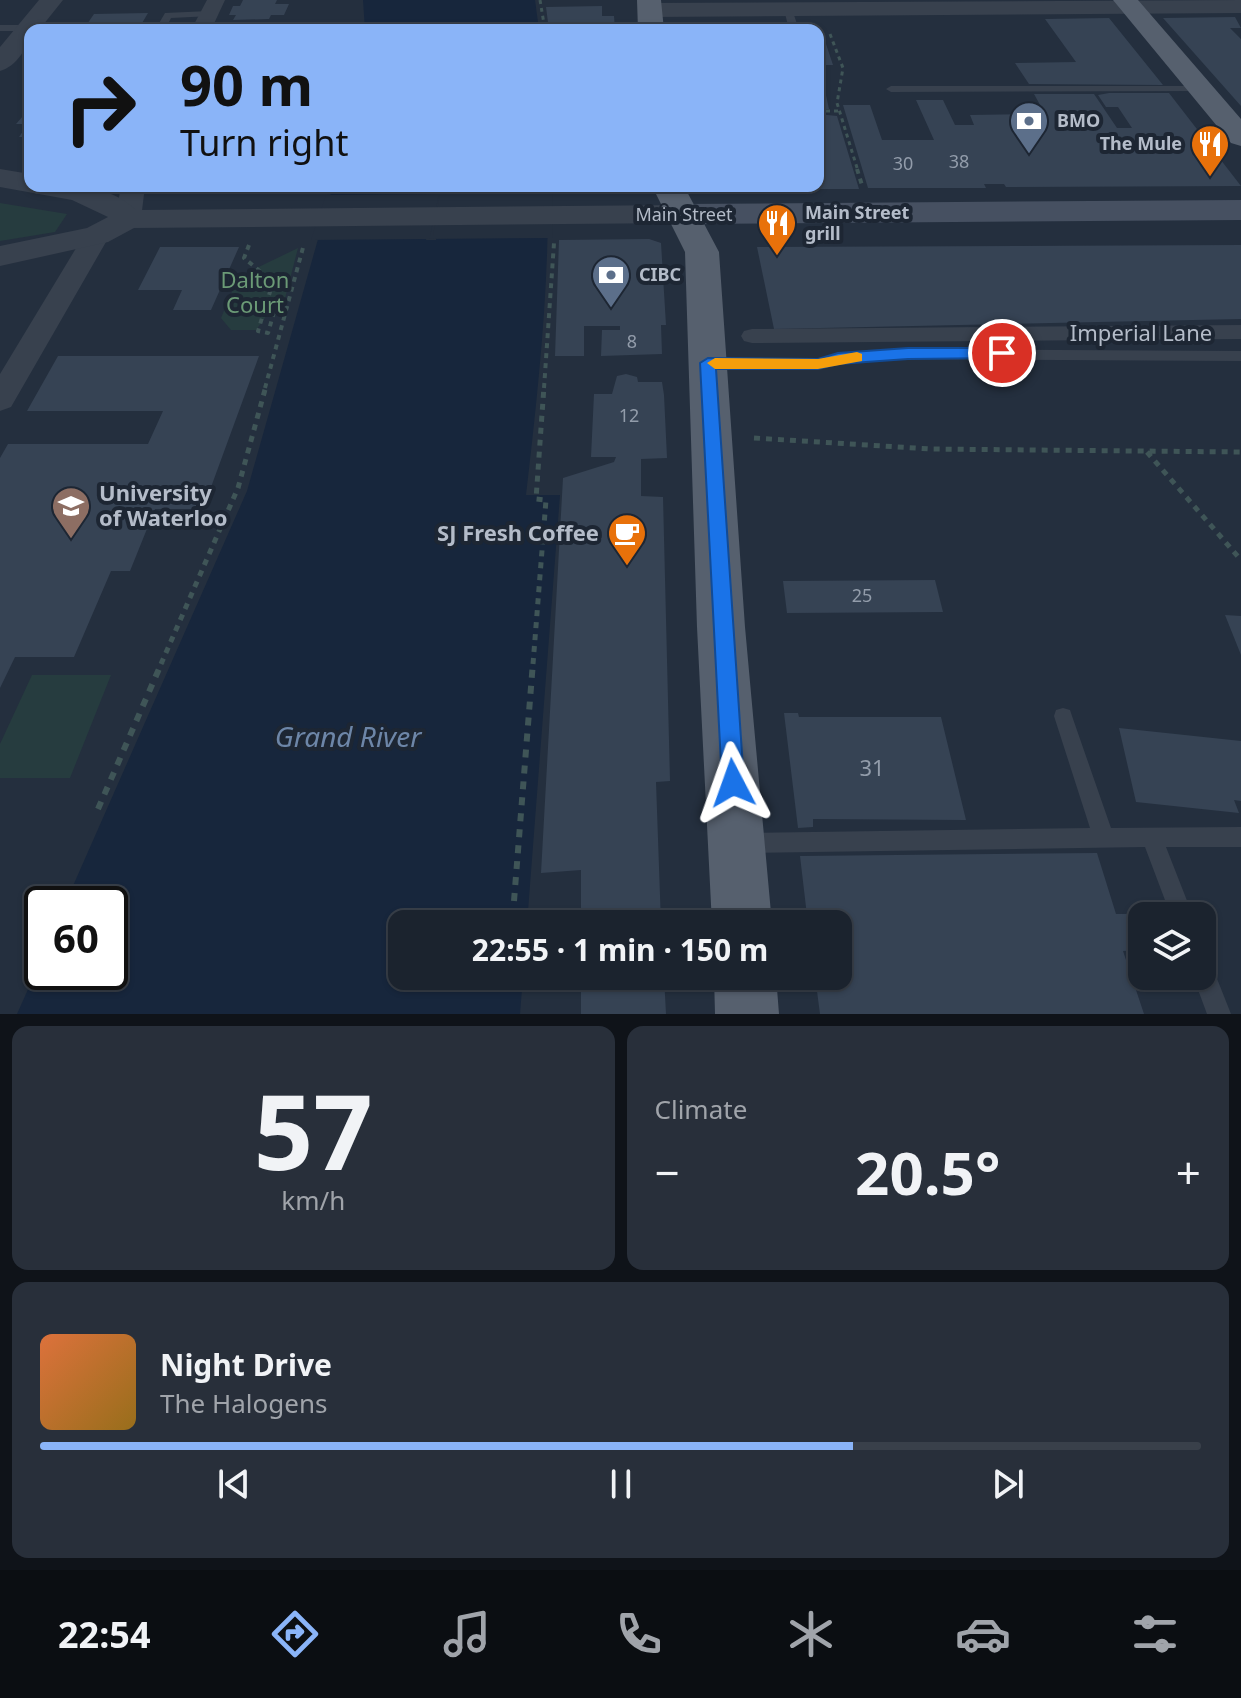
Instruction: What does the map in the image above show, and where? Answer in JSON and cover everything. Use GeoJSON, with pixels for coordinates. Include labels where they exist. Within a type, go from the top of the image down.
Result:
{"type":"FeatureCollection","features":[{"type":"Feature","properties":{"kind":"main road"},"geometry":{"type":"LineString","coordinates":[[1128,3],[1241,137]]}},
{"type":"Feature","properties":{"kind":"main road"},"geometry":{"type":"LineString","coordinates":[[674,200],[702,252],[721,627],[741,910]]}},
{"type":"Feature","properties":{"kind":"main road","name":"Main Street"},"geometry":{"type":"LineString","coordinates":[[674,200],[1241,210]]}},
{"type":"Feature","properties":{"kind":"main road"},"geometry":{"type":"LineString","coordinates":[[746,990],[747,1014]]}},
{"type":"Feature","properties":{"kind":"street"},"geometry":{"type":"LineString","coordinates":[[31,24],[51,0]]}},
{"type":"Feature","properties":{"kind":"street"},"geometry":{"type":"LineString","coordinates":[[650,13],[791,20],[893,4],[1233,4]]}},
{"type":"Feature","properties":{"kind":"street"},"geometry":{"type":"LineString","coordinates":[[2,59],[24,33]]}},
{"type":"Feature","properties":{"kind":"street"},"geometry":{"type":"LineString","coordinates":[[0,178],[24,182]]}},
{"type":"Feature","properties":{"kind":"street"},"geometry":{"type":"LineString","coordinates":[[71,192],[116,206],[128,219]]}},
{"type":"Feature","properties":{"kind":"street"},"geometry":{"type":"LineString","coordinates":[[128,219],[132,192]]}},
{"type":"Feature","properties":{"kind":"street","name":"Main Street"},"geometry":{"type":"LineString","coordinates":[[128,219],[303,230],[559,227],[674,200]]}},
{"type":"Feature","properties":{"kind":"street"},"geometry":{"type":"LineString","coordinates":[[0,256],[97,235],[128,219]]}},
{"type":"Feature","properties":{"kind":"street"},"geometry":{"type":"LineString","coordinates":[[0,400],[97,235]]}},
{"type":"Feature","properties":{"kind":"street","name":"Imperial Lane"},"geometry":{"type":"LineString","coordinates":[[752,336],[1241,332]]}},
{"type":"Feature","properties":{"kind":"lane"},"geometry":{"type":"LineString","coordinates":[[163,24],[168,15],[209,15]]}},
{"type":"Feature","properties":{"kind":"lane"},"geometry":{"type":"LineString","coordinates":[[0,28],[24,28]]}},
{"type":"Feature","properties":{"kind":"lane"},"geometry":{"type":"LineString","coordinates":[[891,89],[1201,89]]}},
{"type":"Feature","properties":{"kind":"lane"},"geometry":{"type":"LineString","coordinates":[[708,363],[818,364],[838,359],[908,354],[1241,356]]}},
{"type":"Feature","properties":{"kind":"lane"},"geometry":{"type":"LineString","coordinates":[[1063,716],[1104,838]]}},
{"type":"Feature","properties":{"kind":"lane"},"geometry":{"type":"LineString","coordinates":[[1152,837],[1177,902]]}},
{"type":"Feature","properties":{"kind":"lane"},"geometry":{"type":"LineString","coordinates":[[737,844],[1241,837]]}},
{"type":"Feature","properties":{"kind":"lane"},"geometry":{"type":"LineString","coordinates":[[1210,990],[1219,1014]]}},
{"type":"Feature","properties":{"kind":"path"},"geometry":{"type":"LineString","coordinates":[[540,0],[544,24]]}},
{"type":"Feature","properties":{"kind":"path"},"geometry":{"type":"LineString","coordinates":[[830,32],[843,68],[837,103],[865,193]]}},
{"type":"Feature","properties":{"kind":"path"},"geometry":{"type":"LineString","coordinates":[[824,111],[840,111]]}},
{"type":"Feature","properties":{"kind":"path"},"geometry":{"type":"LineString","coordinates":[[514,901],[546,500],[536,499],[559,227]]}},
{"type":"Feature","properties":{"kind":"path"},"geometry":{"type":"LineString","coordinates":[[98,809],[238,488],[286,312],[303,230]]}},
{"type":"Feature","properties":{"kind":"path"},"geometry":{"type":"LineString","coordinates":[[252,237],[244,258],[273,282],[258,331],[268,333],[274,312],[286,312]]}},
{"type":"Feature","properties":{"kind":"path"},"geometry":{"type":"LineString","coordinates":[[754,438],[930,449],[1241,452]]}},
{"type":"Feature","properties":{"kind":"path"},"geometry":{"type":"LineString","coordinates":[[1146,452],[1241,560]]}},
{"type":"Feature","properties":{"kind":"green space"},"geometry":{"type":"Polygon","coordinates":[[[0,203],[67,214],[55,232],[0,241],[0,203]]]}},
{"type":"Feature","properties":{"kind":"green space","name":"Dalton Court"},"geometry":{"type":"Polygon","coordinates":[[[298,248],[282,310],[270,311],[256,330],[231,330],[221,318],[238,277],[298,248]]]}},
{"type":"Feature","properties":{"kind":"green space"},"geometry":{"type":"Polygon","coordinates":[[[32,675],[111,675],[70,778],[0,778],[0,744],[32,675]]]}},
{"type":"Feature","properties":{"kind":"water"},"geometry":{"type":"Polygon","coordinates":[[[363,0],[535,0],[538,24],[365,24],[363,0]]]}},
{"type":"Feature","properties":{"kind":"water","name":"Grand River"},"geometry":{"type":"Polygon","coordinates":[[[331,192],[436,192],[426,240],[436,240],[444,192],[548,192],[545,302],[526,495],[560,495],[528,910],[388,910],[388,990],[522,990],[520,1014],[17,1014],[28,990],[128,990],[128,886],[73,886],[247,491],[331,192]]]}},
{"type":"Feature","properties":{"kind":"pier"},"geometry":{"type":"Polygon","coordinates":[[[552,193],[553,238],[311,240],[326,195],[439,194],[430,236],[433,236],[440,194],[552,193]]]}},
{"type":"Feature","properties":{"kind":"building"},"geometry":{"type":"Polygon","coordinates":[[[243,0],[277,0],[275,4],[289,4],[284,15],[271,15],[269,19],[233,20],[236,15],[229,15],[233,6],[240,6],[243,0]]]}},
{"type":"Feature","properties":{"kind":"building"},"geometry":{"type":"Polygon","coordinates":[[[602,6],[602,16],[614,16],[615,24],[548,24],[546,7],[602,6]]]}},
{"type":"Feature","properties":{"kind":"building"},"geometry":{"type":"Polygon","coordinates":[[[148,13],[142,24],[87,24],[94,14],[148,13]]]}},
{"type":"Feature","properties":{"kind":"building"},"geometry":{"type":"Polygon","coordinates":[[[1235,17],[1241,28],[1230,28],[1241,39],[1241,106],[1163,18],[1235,17]]]}},
{"type":"Feature","properties":{"kind":"building"},"geometry":{"type":"Polygon","coordinates":[[[1109,18],[1163,85],[1029,84],[1015,63],[1076,62],[1045,19],[1109,18]]]}},
{"type":"Feature","properties":{"kind":"building"},"geometry":{"type":"Polygon","coordinates":[[[762,23],[762,24],[689,24],[762,23]]]}},
{"type":"Feature","properties":{"kind":"building"},"geometry":{"type":"Polygon","coordinates":[[[824,44],[826,44],[833,65],[824,65],[824,44]]]}},
{"type":"Feature","properties":{"kind":"building"},"geometry":{"type":"Polygon","coordinates":[[[824,86],[829,109],[824,109],[824,86]]]}},
{"type":"Feature","properties":{"kind":"building"},"geometry":{"type":"Polygon","coordinates":[[[1169,93],[1241,186],[1006,187],[1004,184],[984,184],[986,188],[868,188],[843,105],[870,105],[882,140],[934,140],[916,100],[943,100],[955,125],[974,125],[970,115],[1045,114],[1034,94],[1094,94],[1117,128],[1132,128],[1118,107],[1106,107],[1098,95],[1169,93]]]}},
{"type":"Feature","properties":{"kind":"building"},"geometry":{"type":"Polygon","coordinates":[[[824,115],[837,116],[859,189],[824,189],[824,115]]]}},
{"type":"Feature","properties":{"kind":"building","name":"CIBC"},"geometry":{"type":"Polygon","coordinates":[[[649,239],[661,243],[666,325],[661,325],[662,354],[601,356],[602,330],[620,330],[620,326],[584,326],[584,356],[555,356],[559,240],[649,239]]]}},
{"type":"Feature","properties":{"kind":"building"},"geometry":{"type":"Polygon","coordinates":[[[1241,245],[1241,319],[774,329],[757,247],[1241,245]]]}},
{"type":"Feature","properties":{"kind":"building"},"geometry":{"type":"Polygon","coordinates":[[[160,247],[239,247],[211,310],[173,310],[182,290],[138,290],[160,247]]]}},
{"type":"Feature","properties":{"kind":"building","name":"University of Waterloo"},"geometry":{"type":"Polygon","coordinates":[[[58,356],[259,356],[203,509],[155,509],[130,571],[111,571],[74,657],[15,657],[0,688],[0,458],[8,444],[148,444],[163,411],[27,411],[58,356]]]}},
{"type":"Feature","properties":{"kind":"building"},"geometry":{"type":"Polygon","coordinates":[[[626,374],[637,377],[638,382],[662,382],[664,395],[667,458],[641,459],[641,496],[663,497],[670,781],[656,782],[661,910],[581,910],[581,870],[541,873],[563,478],[614,462],[616,457],[591,457],[594,394],[612,394],[617,376],[626,374]]]}},
{"type":"Feature","properties":{"kind":"building"},"geometry":{"type":"Polygon","coordinates":[[[935,580],[943,612],[787,613],[783,581],[935,580]]]}},
{"type":"Feature","properties":{"kind":"building"},"geometry":{"type":"Polygon","coordinates":[[[1225,615],[1241,616],[1241,655],[1225,615]]]}},
{"type":"Feature","properties":{"kind":"building"},"geometry":{"type":"Polygon","coordinates":[[[784,713],[798,713],[799,717],[941,717],[966,820],[813,819],[813,827],[798,828],[784,713]]]}},
{"type":"Feature","properties":{"kind":"building"},"geometry":{"type":"Polygon","coordinates":[[[1119,728],[1241,741],[1241,801],[1234,800],[1239,813],[1136,802],[1119,728]]]}},
{"type":"Feature","properties":{"kind":"building"},"geometry":{"type":"Polygon","coordinates":[[[1097,853],[1116,914],[1128,914],[1128,951],[1123,951],[1128,966],[1128,990],[1136,990],[1144,1014],[820,1014],[817,990],[852,990],[852,910],[806,910],[800,856],[1097,853]]]}},
{"type":"Feature","properties":{"kind":"building"},"geometry":{"type":"Polygon","coordinates":[[[581,990],[665,990],[666,1014],[581,1014],[581,990]]]}},
{"type":"Feature","properties":{"kind":"slow traffic"},"geometry":{"type":"LineString","coordinates":[[715,363],[818,364],[857,357]]}},
{"type":"Feature","properties":{"kind":"place","name":"BMO"},"geometry":{"type":"Point","coordinates":[1029,155]}},
{"type":"Feature","properties":{"kind":"place","name":"The Mule"},"geometry":{"type":"Point","coordinates":[1210,178]}},
{"type":"Feature","properties":{"kind":"place","name":"Main Street grill"},"geometry":{"type":"Point","coordinates":[777,257]}},
{"type":"Feature","properties":{"kind":"place","name":"CIBC"},"geometry":{"type":"Point","coordinates":[611,309]}},
{"type":"Feature","properties":{"kind":"place","name":"University of Waterloo"},"geometry":{"type":"Point","coordinates":[71,540]}},
{"type":"Feature","properties":{"kind":"place","name":"SJ Fresh Coffee"},"geometry":{"type":"Point","coordinates":[627,567]}},
{"type":"Feature","properties":{"kind":"route"},"geometry":{"type":"LineString","coordinates":[[733,783],[721,627],[708,363],[818,364],[838,359],[908,354],[1002,353]]}}]}
